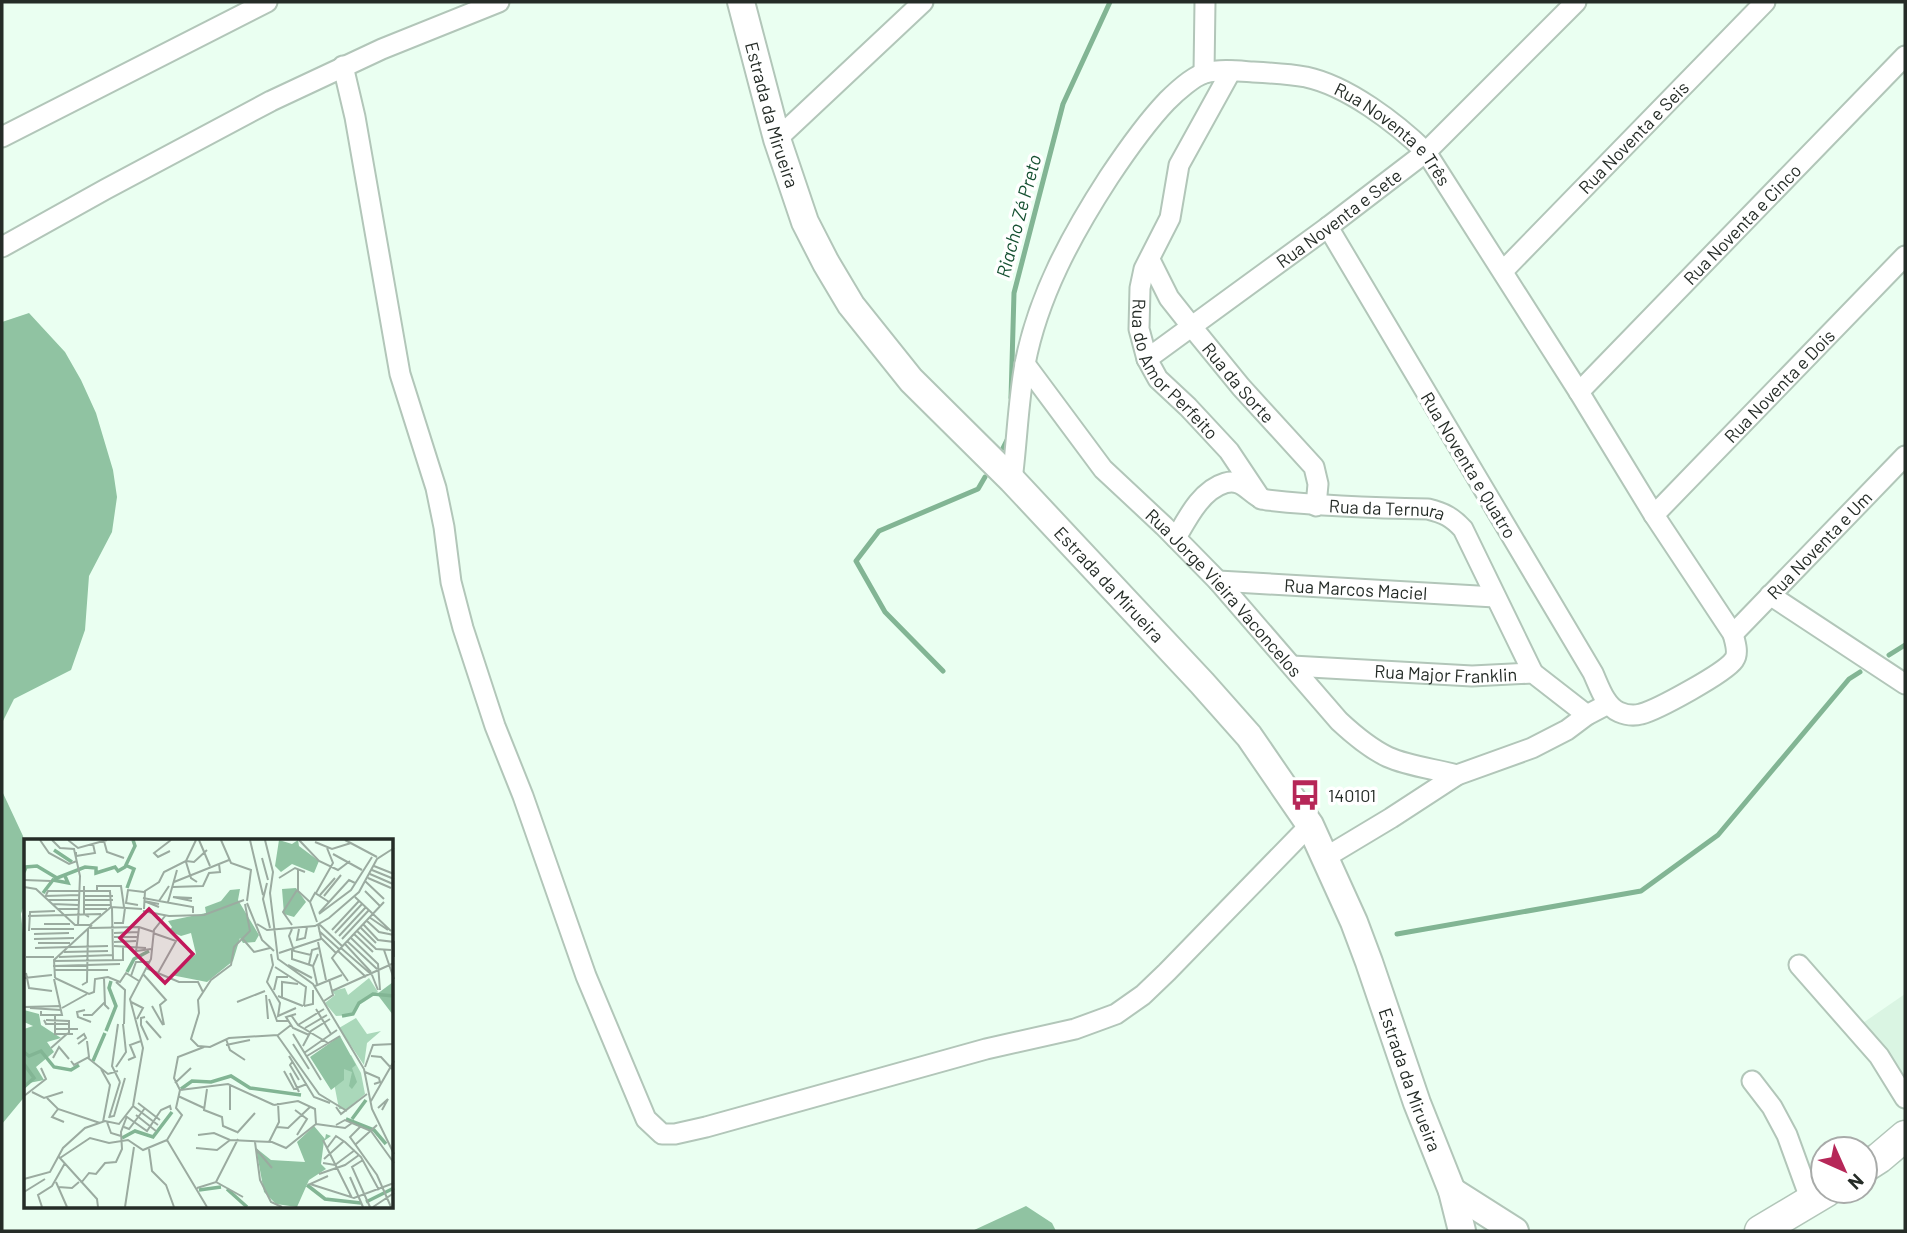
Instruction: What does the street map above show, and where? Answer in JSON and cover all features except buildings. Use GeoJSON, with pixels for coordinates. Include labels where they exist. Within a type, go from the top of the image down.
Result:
{"type":"FeatureCollection","features":[{"type":"Feature","properties":{"kind":"main road","name":"Estrada da Mirueira"},"geometry":{"type":"LineString","coordinates":[[741,2],[777,139],[805,222],[851,305],[911,380],[1012,480],[1145,620],[1249,736],[1310,825],[1369,962],[1416,1103],[1452,1191],[1462,1231]]}},
{"type":"Feature","properties":{"kind":"main road"},"geometry":{"type":"LineString","coordinates":[[1883,1158],[1905,1136]]}},
{"type":"Feature","properties":{"kind":"main road"},"geometry":{"type":"LineString","coordinates":[[1452,1191],[1515,1231]]}},
{"type":"Feature","properties":{"kind":"main road"},"geometry":{"type":"LineString","coordinates":[[1760,1231],[1809,1202]]}},
{"type":"Feature","properties":{"kind":"street"},"geometry":{"type":"LineString","coordinates":[[2,136],[267,2]]}},
{"type":"Feature","properties":{"kind":"street"},"geometry":{"type":"LineString","coordinates":[[2,247],[206,135],[343,66],[499,2]]}},
{"type":"Feature","properties":{"kind":"street"},"geometry":{"type":"LineString","coordinates":[[777,139],[923,2]]}},
{"type":"Feature","properties":{"kind":"street"},"geometry":{"type":"LineString","coordinates":[[1012,480],[1026,364],[1041,306],[1069,243],[1134,139],[1177,91],[1204,73],[1205,2]]}},
{"type":"Feature","properties":{"kind":"street","name":"Rua Noventa e Seis"},"geometry":{"type":"LineString","coordinates":[[1503,271],[1765,2]]}},
{"type":"Feature","properties":{"kind":"street","name":"Rua Noventa e Sete"},"geometry":{"type":"LineString","coordinates":[[1147,359],[1426,152],[1566,5]]}},
{"type":"Feature","properties":{"kind":"street","name":"Rua Noventa e Cinco"},"geometry":{"type":"LineString","coordinates":[[1580,392],[1905,56]]}},
{"type":"Feature","properties":{"kind":"street"},"geometry":{"type":"LineString","coordinates":[[343,66],[355,117],[401,374],[436,488],[463,628],[495,726],[523,796],[586,976],[646,1119],[662,1134],[706,1127],[986,1049],[1074,1029],[1116,1014],[1143,995],[1167,972],[1310,825]]}},
{"type":"Feature","properties":{"kind":"street","name":"Rua do Amor Perfeito"},"geometry":{"type":"LineString","coordinates":[[1231,71],[1179,165],[1170,218],[1144,269],[1140,288],[1139,330],[1147,359],[1158,379],[1229,451],[1262,499]]}},
{"type":"Feature","properties":{"kind":"street","name":"Rua Noventa e Três"},"geometry":{"type":"LineString","coordinates":[[1204,73],[1278,73],[1329,84],[1354,97],[1403,130],[1426,152],[1580,392],[1654,515],[1733,634]]}},
{"type":"Feature","properties":{"kind":"street","name":"Rua Noventa e Quatro"},"geometry":{"type":"LineString","coordinates":[[1328,227],[1593,673],[1608,704]]}},
{"type":"Feature","properties":{"kind":"street","name":"Rua Noventa e Dois"},"geometry":{"type":"LineString","coordinates":[[1654,515],[1905,256]]}},
{"type":"Feature","properties":{"kind":"street","name":"Rua da Sorte"},"geometry":{"type":"LineString","coordinates":[[1150,260],[1169,298],[1241,387],[1314,467],[1318,484],[1316,506]]}},
{"type":"Feature","properties":{"kind":"street","name":"Rua Jorge Vieira Vaconcelos"},"geometry":{"type":"LineString","coordinates":[[1026,364],[1102,469],[1218,581],[1339,721],[1372,749],[1391,758],[1457,775]]}},
{"type":"Feature","properties":{"kind":"street","name":"Rua Noventa e Um"},"geometry":{"type":"LineString","coordinates":[[1733,634],[1905,456]]}},
{"type":"Feature","properties":{"kind":"street","name":"Rua da Ternura"},"geometry":{"type":"LineString","coordinates":[[1176,538],[1204,496],[1225,483],[1239,482],[1262,499],[1316,506],[1428,509],[1450,516],[1463,529],[1474,548],[1533,673]]}},
{"type":"Feature","properties":{"kind":"street","name":"Rua Marcos Maciel"},"geometry":{"type":"LineString","coordinates":[[1218,581],[1495,597]]}},
{"type":"Feature","properties":{"kind":"street"},"geometry":{"type":"LineString","coordinates":[[1770,595],[1905,684]]}},
{"type":"Feature","properties":{"kind":"street"},"geometry":{"type":"LineString","coordinates":[[1325,857],[1457,775],[1532,748],[1608,704],[1618,712],[1638,715],[1703,682],[1733,662],[1736,655],[1733,634]]}},
{"type":"Feature","properties":{"kind":"street","name":"Rua Major Franklin"},"geometry":{"type":"LineString","coordinates":[[1292,666],[1472,676],[1533,673],[1587,715]]}},
{"type":"Feature","properties":{"kind":"street"},"geometry":{"type":"LineString","coordinates":[[1799,965],[1879,1056],[1905,1098]]}},
{"type":"Feature","properties":{"kind":"street"},"geometry":{"type":"LineString","coordinates":[[1752,1082],[1772,1107],[1809,1177]]}},
{"type":"Feature","properties":{"kind":"shaded area"},"geometry":{"type":"Polygon","coordinates":[[[1905,994],[1905,1087],[1860,1025],[1905,994]]]}},
{"type":"Feature","properties":{"kind":"green space"},"geometry":{"type":"Polygon","coordinates":[[[29,313],[65,352],[81,380],[96,413],[113,470],[117,497],[112,532],[89,576],[85,630],[71,670],[14,699],[2,723],[2,322],[29,313]]]}},
{"type":"Feature","properties":{"kind":"green space"},"geometry":{"type":"Polygon","coordinates":[[[2,791],[24,842],[24,905],[21,914],[24,944],[24,1097],[2,1124],[2,791]]]}},
{"type":"Feature","properties":{"kind":"green space"},"geometry":{"type":"Polygon","coordinates":[[[1026,1206],[1052,1223],[1056,1231],[972,1231],[1026,1206]]]}},
{"type":"Feature","properties":{"kind":"waterway","name":"Riacho Zé Preto"},"geometry":{"type":"LineString","coordinates":[[1011,398],[1014,293],[1063,104],[1110,2]]}},
{"type":"Feature","properties":{"kind":"waterway","name":"Riacho Zé Preto"},"geometry":{"type":"LineString","coordinates":[[1003,448],[1009,436]]}},
{"type":"Feature","properties":{"kind":"waterway","name":"Riacho Zé Preto"},"geometry":{"type":"LineString","coordinates":[[943,671],[885,612],[856,561],[879,531],[978,489],[985,477]]}},
{"type":"Feature","properties":{"kind":"waterway"},"geometry":{"type":"LineString","coordinates":[[1889,655],[1905,645]]}},
{"type":"Feature","properties":{"kind":"waterway"},"geometry":{"type":"LineString","coordinates":[[1397,934],[1641,891],[1718,835],[1849,679],[1860,672]]}},
{"type":"Feature","properties":{"kind":"place","name":"140101"},"geometry":{"type":"Point","coordinates":[1305,795]}}]}
